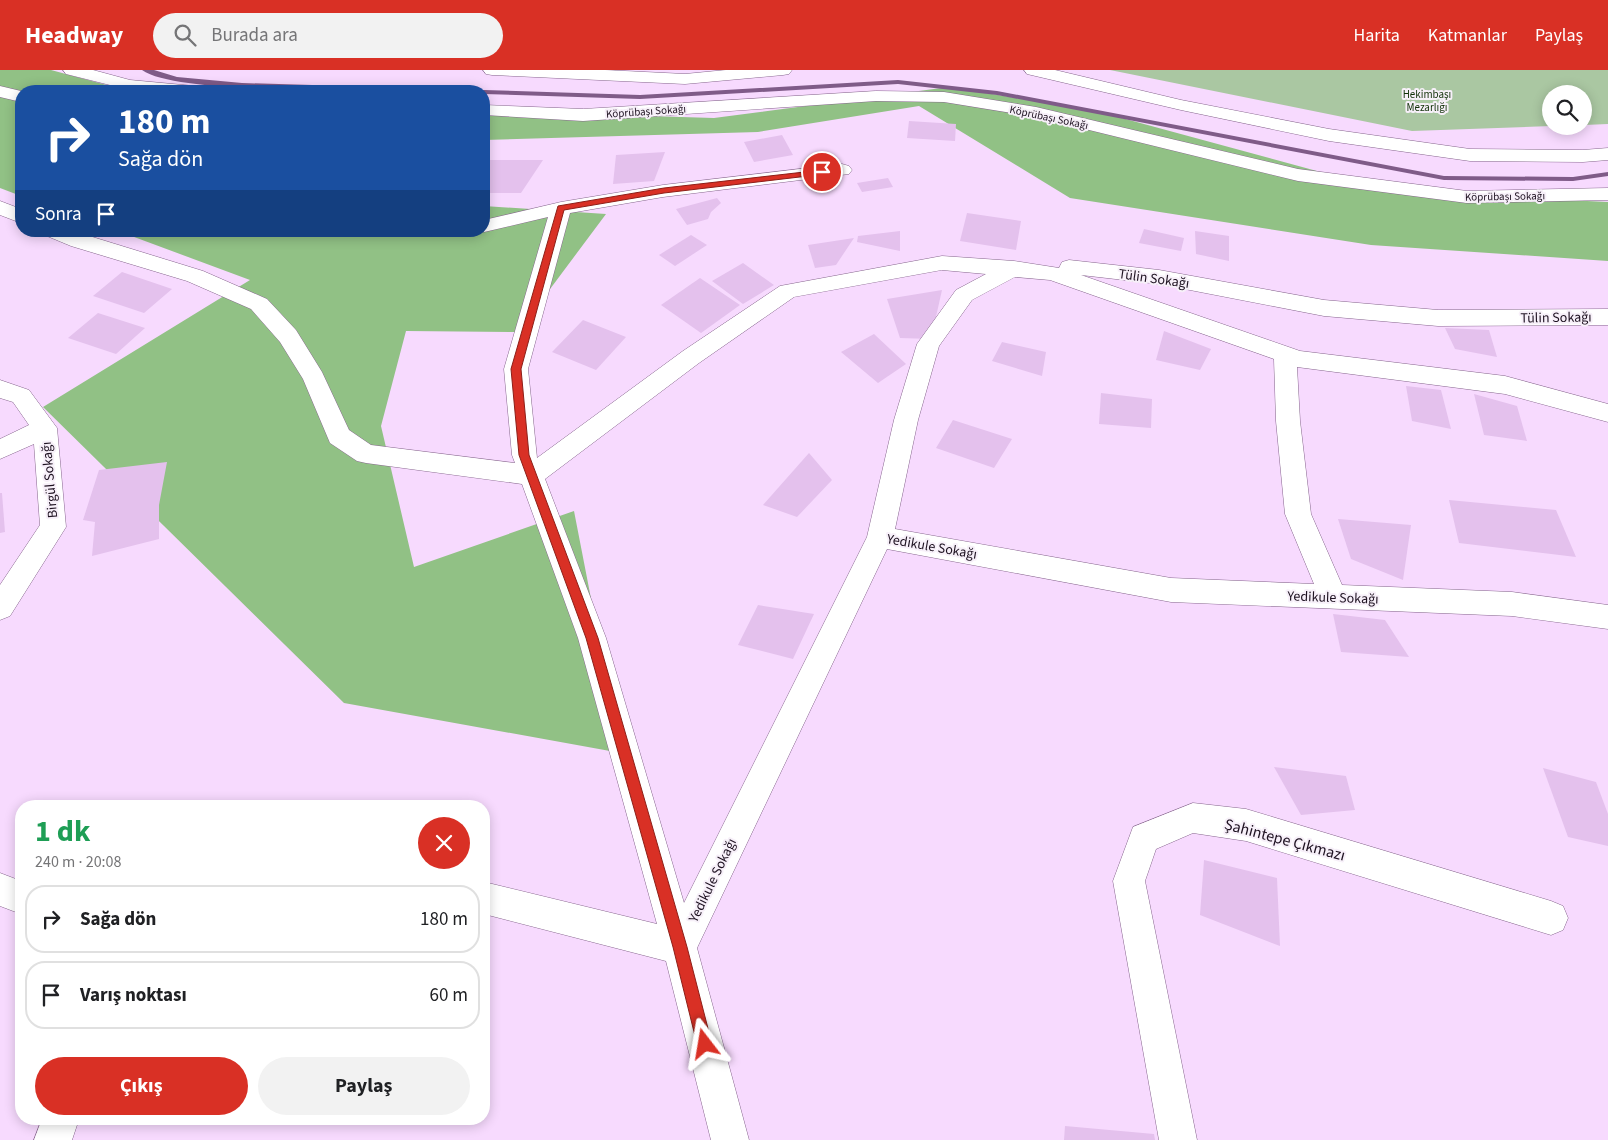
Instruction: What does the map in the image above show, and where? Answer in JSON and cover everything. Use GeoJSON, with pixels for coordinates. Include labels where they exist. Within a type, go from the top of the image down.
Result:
{"type":"FeatureCollection","features":[{"type":"Feature","properties":{"kind":"street"},"geometry":{"type":"LineString","coordinates":[[72,70],[130,85]]}},
{"type":"Feature","properties":{"kind":"street"},"geometry":{"type":"LineString","coordinates":[[492,70],[685,79],[784,70]]}},
{"type":"Feature","properties":{"kind":"street"},"geometry":{"type":"LineString","coordinates":[[1033,70],[1181,105],[1339,137],[1470,155],[1583,156],[1608,154]]}},
{"type":"Feature","properties":{"kind":"street"},"geometry":{"type":"LineString","coordinates":[[0,91],[15,95]]}},
{"type":"Feature","properties":{"kind":"street","name":"Köprübaşı Sokağı"},"geometry":{"type":"LineString","coordinates":[[490,110],[583,115],[876,96],[944,97],[1036,112],[1298,175],[1467,197],[1608,194]]}},
{"type":"Feature","properties":{"kind":"street"},"geometry":{"type":"LineString","coordinates":[[490,225],[561,208],[664,191],[842,170]]}},
{"type":"Feature","properties":{"kind":"street"},"geometry":{"type":"LineString","coordinates":[[0,207],[15,214]]}},
{"type":"Feature","properties":{"kind":"street"},"geometry":{"type":"LineString","coordinates":[[561,208],[516,369],[524,455],[592,638],[680,947],[730,1140]]}},
{"type":"Feature","properties":{"kind":"street"},"geometry":{"type":"LineString","coordinates":[[68,237],[195,276],[259,304],[288,336],[314,378],[339,436],[366,454],[499,470],[532,476],[691,357],[788,291],[942,263],[1052,273],[1298,359],[1504,385],[1608,413]]}},
{"type":"Feature","properties":{"kind":"street","name":"Tülin Sokağı"},"geometry":{"type":"LineString","coordinates":[[880,537],[906,420],[928,344],[964,295],[1010,269],[1044,264],[1159,277],[1324,308],[1438,318],[1608,316]]}},
{"type":"Feature","properties":{"kind":"street"},"geometry":{"type":"LineString","coordinates":[[1285,355],[1288,421],[1298,514],[1333,597]]}},
{"type":"Feature","properties":{"kind":"street","name":"Birgül Sokağı"},"geometry":{"type":"LineString","coordinates":[[0,389],[21,396],[45,428],[53,527],[0,608]]}},
{"type":"Feature","properties":{"kind":"street"},"geometry":{"type":"LineString","coordinates":[[0,450],[45,428]]}},
{"type":"Feature","properties":{"kind":"street","name":"Yedikule Sokağı"},"geometry":{"type":"LineString","coordinates":[[680,947],[880,537],[1171,590],[1512,604],[1608,617]]}},
{"type":"Feature","properties":{"kind":"street","name":"Şahintepe Çıkmazı"},"geometry":{"type":"LineString","coordinates":[[1178,1140],[1129,881],[1144,838],[1193,818],[1246,825],[1551,918]]}},
{"type":"Feature","properties":{"kind":"street"},"geometry":{"type":"LineString","coordinates":[[0,888],[15,895]]}},
{"type":"Feature","properties":{"kind":"street"},"geometry":{"type":"LineString","coordinates":[[490,900],[680,947]]}},
{"type":"Feature","properties":{"kind":"street"},"geometry":{"type":"LineString","coordinates":[[53,1140],[58,1125]]}},
{"type":"Feature","properties":{"kind":"green space"},"geometry":{"type":"Polygon","coordinates":[[[0,70],[51,70],[107,85],[15,85],[15,194],[0,188],[0,70]]]}},
{"type":"Feature","properties":{"kind":"green space","name":"Hekimbaşı Mezarlığı"},"geometry":{"type":"Polygon","coordinates":[[[1110,70],[1608,70],[1608,124],[1592,125],[1592,85],[1542,85],[1542,126],[1412,131],[1110,70]]]}},
{"type":"Feature","properties":{"kind":"green space"},"geometry":{"type":"Polygon","coordinates":[[[949,87],[1096,111],[1394,192],[1608,202],[1608,261],[1371,245],[1070,198],[919,106],[758,132],[490,140],[490,111],[714,118],[949,87]]]}},
{"type":"Feature","properties":{"kind":"green space"},"geometry":{"type":"Polygon","coordinates":[[[490,206],[606,214],[518,332],[406,331],[381,426],[414,567],[574,511],[621,753],[344,703],[43,407],[250,280],[134,237],[490,237],[490,206]]]}},
{"type":"Feature","properties":{"kind":"building"},"geometry":{"type":"Polygon","coordinates":[[[909,121],[956,124],[955,141],[907,138],[909,121]]]}},
{"type":"Feature","properties":{"kind":"building"},"geometry":{"type":"Polygon","coordinates":[[[782,135],[793,155],[754,162],[744,142],[782,135]]]}},
{"type":"Feature","properties":{"kind":"building"},"geometry":{"type":"Polygon","coordinates":[[[665,152],[654,181],[613,184],[616,155],[665,152]]]}},
{"type":"Feature","properties":{"kind":"building"},"geometry":{"type":"Polygon","coordinates":[[[490,160],[543,160],[521,193],[490,193],[490,160]]]}},
{"type":"Feature","properties":{"kind":"building"},"geometry":{"type":"Polygon","coordinates":[[[888,178],[893,187],[862,192],[857,183],[888,178]]]}},
{"type":"Feature","properties":{"kind":"building"},"geometry":{"type":"Polygon","coordinates":[[[717,198],[721,203],[711,212],[708,219],[687,225],[676,209],[717,198]]]}},
{"type":"Feature","properties":{"kind":"building"},"geometry":{"type":"Polygon","coordinates":[[[967,213],[1021,221],[1016,250],[960,241],[967,213]]]}},
{"type":"Feature","properties":{"kind":"building"},"geometry":{"type":"Polygon","coordinates":[[[1144,229],[1184,238],[1181,251],[1139,243],[1144,229]]]}},
{"type":"Feature","properties":{"kind":"building"},"geometry":{"type":"Polygon","coordinates":[[[900,231],[900,251],[857,242],[858,236],[900,231]]]}},
{"type":"Feature","properties":{"kind":"building"},"geometry":{"type":"Polygon","coordinates":[[[1195,231],[1229,236],[1229,261],[1196,254],[1195,231]]]}},
{"type":"Feature","properties":{"kind":"building"},"geometry":{"type":"Polygon","coordinates":[[[691,235],[707,245],[675,266],[659,255],[691,235]]]}},
{"type":"Feature","properties":{"kind":"building"},"geometry":{"type":"Polygon","coordinates":[[[854,238],[836,265],[815,268],[808,245],[854,238]]]}},
{"type":"Feature","properties":{"kind":"building"},"geometry":{"type":"Polygon","coordinates":[[[743,263],[774,285],[743,304],[712,281],[743,263]]]}},
{"type":"Feature","properties":{"kind":"building"},"geometry":{"type":"Polygon","coordinates":[[[122,272],[172,289],[144,313],[93,296],[122,272]]]}},
{"type":"Feature","properties":{"kind":"building"},"geometry":{"type":"Polygon","coordinates":[[[700,278],[740,305],[701,333],[661,305],[700,278]]]}},
{"type":"Feature","properties":{"kind":"building"},"geometry":{"type":"Polygon","coordinates":[[[942,290],[931,339],[900,338],[887,299],[942,290]]]}},
{"type":"Feature","properties":{"kind":"building"},"geometry":{"type":"Polygon","coordinates":[[[98,313],[145,328],[116,354],[68,338],[98,313]]]}},
{"type":"Feature","properties":{"kind":"building"},"geometry":{"type":"Polygon","coordinates":[[[583,320],[626,337],[596,370],[552,352],[583,320]]]}},
{"type":"Feature","properties":{"kind":"building"},"geometry":{"type":"Polygon","coordinates":[[[1445,328],[1489,330],[1497,357],[1455,349],[1445,328]]]}},
{"type":"Feature","properties":{"kind":"building"},"geometry":{"type":"Polygon","coordinates":[[[1164,331],[1211,349],[1200,370],[1156,360],[1164,331]]]}},
{"type":"Feature","properties":{"kind":"building"},"geometry":{"type":"Polygon","coordinates":[[[874,334],[906,364],[878,383],[841,352],[874,334]]]}},
{"type":"Feature","properties":{"kind":"building"},"geometry":{"type":"Polygon","coordinates":[[[1002,342],[1046,352],[1042,376],[992,361],[1002,342]]]}},
{"type":"Feature","properties":{"kind":"building"},"geometry":{"type":"Polygon","coordinates":[[[1406,386],[1441,390],[1451,429],[1412,421],[1406,386]]]}},
{"type":"Feature","properties":{"kind":"building"},"geometry":{"type":"Polygon","coordinates":[[[1101,393],[1152,399],[1151,428],[1099,424],[1101,393]]]}},
{"type":"Feature","properties":{"kind":"building"},"geometry":{"type":"Polygon","coordinates":[[[1474,394],[1517,406],[1527,441],[1484,435],[1474,394]]]}},
{"type":"Feature","properties":{"kind":"building"},"geometry":{"type":"Polygon","coordinates":[[[953,420],[1012,439],[994,468],[936,448],[953,420]]]}},
{"type":"Feature","properties":{"kind":"building"},"geometry":{"type":"Polygon","coordinates":[[[809,453],[832,480],[797,517],[763,505],[809,453]]]}},
{"type":"Feature","properties":{"kind":"building"},"geometry":{"type":"Polygon","coordinates":[[[167,462],[159,505],[159,539],[92,556],[95,522],[83,520],[99,470],[167,462]]]}},
{"type":"Feature","properties":{"kind":"building"},"geometry":{"type":"Polygon","coordinates":[[[0,493],[2,493],[5,532],[0,533],[0,493]]]}},
{"type":"Feature","properties":{"kind":"building"},"geometry":{"type":"Polygon","coordinates":[[[1449,500],[1556,510],[1576,557],[1459,543],[1449,500]]]}},
{"type":"Feature","properties":{"kind":"building"},"geometry":{"type":"Polygon","coordinates":[[[1338,519],[1411,525],[1403,580],[1351,559],[1338,519]]]}},
{"type":"Feature","properties":{"kind":"building"},"geometry":{"type":"Polygon","coordinates":[[[758,605],[814,614],[793,659],[738,645],[758,605]]]}},
{"type":"Feature","properties":{"kind":"building"},"geometry":{"type":"Polygon","coordinates":[[[1333,614],[1385,620],[1409,657],[1341,652],[1333,614]]]}},
{"type":"Feature","properties":{"kind":"building"},"geometry":{"type":"Polygon","coordinates":[[[1274,767],[1346,776],[1355,810],[1301,815],[1274,767]]]}},
{"type":"Feature","properties":{"kind":"building"},"geometry":{"type":"Polygon","coordinates":[[[1543,768],[1596,782],[1608,814],[1608,846],[1568,837],[1543,768]]]}},
{"type":"Feature","properties":{"kind":"building"},"geometry":{"type":"Polygon","coordinates":[[[1204,860],[1277,878],[1280,946],[1200,915],[1204,860]]]}},
{"type":"Feature","properties":{"kind":"building"},"geometry":{"type":"Polygon","coordinates":[[[1065,1126],[1154,1134],[1155,1140],[1064,1140],[1065,1126]]]}},
{"type":"Feature","properties":{"kind":"waterway"},"geometry":{"type":"LineString","coordinates":[[146,70],[176,79],[242,85]]}},
{"type":"Feature","properties":{"kind":"waterway"},"geometry":{"type":"LineString","coordinates":[[490,92],[640,97],[898,82],[997,93],[1444,178],[1573,179],[1608,174]]}},
{"type":"Feature","properties":{"kind":"route"},"geometry":{"type":"LineString","coordinates":[[705,1044],[680,947],[592,638],[524,455],[516,369],[561,208],[664,191],[822,172]]}}]}
